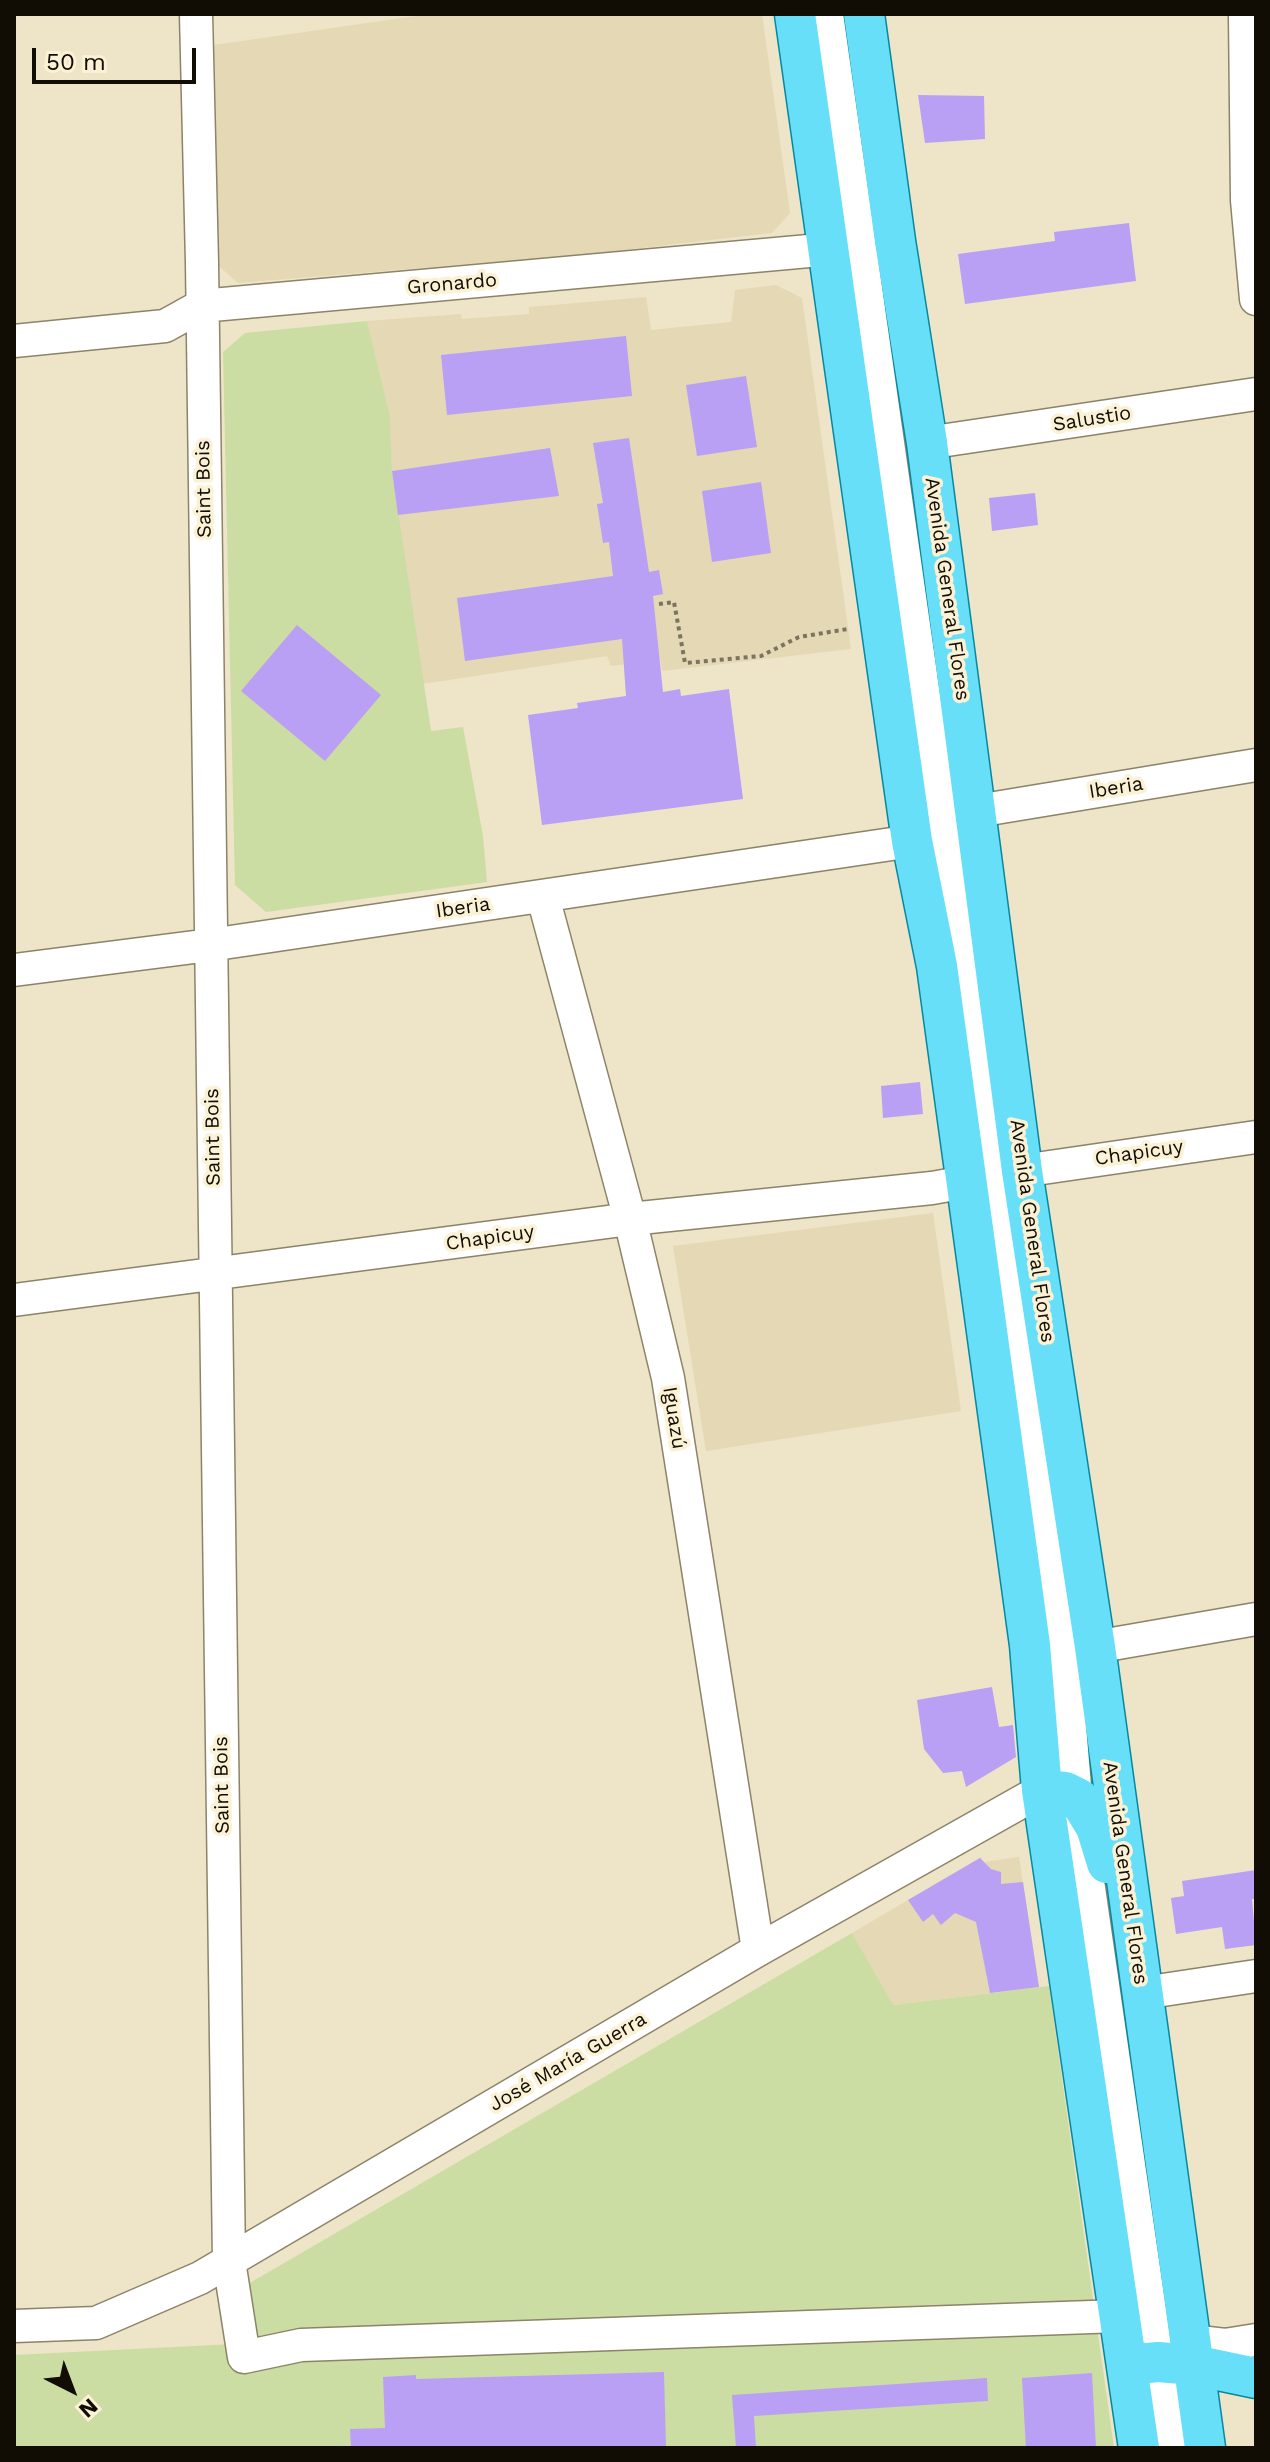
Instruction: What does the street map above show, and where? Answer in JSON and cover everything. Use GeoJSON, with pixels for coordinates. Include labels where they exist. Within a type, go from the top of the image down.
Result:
{"type":"FeatureCollection","features":[{"type":"Feature","properties":{"kind":"main road","name":"Avenida General Flores"},"geometry":{"type":"LineString","coordinates":[[795,14],[862,246],[927,443],[1022,1171],[1095,1647],[1143,1993],[1167,2358],[1205,2448]]}},
{"type":"Feature","properties":{"kind":"main road","name":"Avenida General Flores"},"geometry":{"type":"LineString","coordinates":[[864,14],[862,246],[912,841],[937,966],[1030,1645],[1064,1787],[1102,2199],[1119,2316],[1167,2358]]}},
{"type":"Feature","properties":{"kind":"main road"},"geometry":{"type":"LineString","coordinates":[[1064,1787],[1088,1811],[1104,1848],[1123,1953],[1143,1993]]}},
{"type":"Feature","properties":{"kind":"main road"},"geometry":{"type":"LineString","coordinates":[[1102,2199],[1123,2235],[1138,2336],[1145,2350],[1256,2378]]}},
{"type":"Feature","properties":{"kind":"main road","name":"Avenida General Flores"},"geometry":{"type":"LineString","coordinates":[[1139,2448],[1167,2358]]}},
{"type":"Feature","properties":{"kind":"street","name":"Saint Bois"},"geometry":{"type":"LineString","coordinates":[[196,14],[229,2261],[244,2357],[301,2345],[1119,2316]]}},
{"type":"Feature","properties":{"kind":"street","name":"Avenida General Flores"},"geometry":{"type":"LineString","coordinates":[[827,14],[1067,1698],[1064,1787],[1167,2358],[1170,2448]]}},
{"type":"Feature","properties":{"kind":"street"},"geometry":{"type":"LineString","coordinates":[[1245,14],[1247,200],[1256,299]]}},
{"type":"Feature","properties":{"kind":"street","name":"Gronardo"},"geometry":{"type":"LineString","coordinates":[[14,341],[165,326],[201,306],[862,246]]}},
{"type":"Feature","properties":{"kind":"street","name":"Salustio"},"geometry":{"type":"LineString","coordinates":[[927,443],[1256,394]]}},
{"type":"Feature","properties":{"kind":"street","name":"Iberia"},"geometry":{"type":"LineString","coordinates":[[977,811],[1256,765]]}},
{"type":"Feature","properties":{"kind":"street","name":"Iberia"},"geometry":{"type":"LineString","coordinates":[[14,970],[210,945],[912,841]]}},
{"type":"Feature","properties":{"kind":"street","name":"Iguazú"},"geometry":{"type":"LineString","coordinates":[[543,897],[630,1219],[668,1378],[758,1950]]}},
{"type":"Feature","properties":{"kind":"street","name":"Chapicuy"},"geometry":{"type":"LineString","coordinates":[[1022,1171],[1256,1137]]}},
{"type":"Feature","properties":{"kind":"street","name":"Chapicuy"},"geometry":{"type":"LineString","coordinates":[[14,1300],[630,1219],[966,1182]]}},
{"type":"Feature","properties":{"kind":"street"},"geometry":{"type":"LineString","coordinates":[[1095,1647],[1256,1619]]}},
{"type":"Feature","properties":{"kind":"street","name":"José María Guerra"},"geometry":{"type":"LineString","coordinates":[[14,2326],[96,2323],[200,2278],[758,1950],[1064,1787],[1108,1752]]}},
{"type":"Feature","properties":{"kind":"street"},"geometry":{"type":"LineString","coordinates":[[1143,1993],[1256,1976]]}},
{"type":"Feature","properties":{"kind":"street","name":"Avenida General Flores"},"geometry":{"type":"LineString","coordinates":[[1102,2199],[1113,2158],[1108,2103],[1116,2070]]}},
{"type":"Feature","properties":{"kind":"street"},"geometry":{"type":"LineString","coordinates":[[1167,2358],[1256,2340]]}},
{"type":"Feature","properties":{"kind":"path"},"geometry":{"type":"LineString","coordinates":[[659,604],[674,602],[685,663],[761,656],[799,637],[848,629]]}},
{"type":"Feature","properties":{"kind":"shaded area"},"geometry":{"type":"Polygon","coordinates":[[[430,14],[762,14],[790,213],[772,233],[581,255],[238,283],[219,266],[214,45],[430,14]]]}},
{"type":"Feature","properties":{"kind":"shaded area"},"geometry":{"type":"Polygon","coordinates":[[[776,285],[802,298],[851,649],[662,671],[660,659],[611,666],[607,656],[422,684],[392,471],[390,416],[367,321],[461,314],[462,319],[529,314],[529,307],[646,297],[651,330],[731,322],[735,290],[776,285]]]}},
{"type":"Feature","properties":{"kind":"shaded area"},"geometry":{"type":"Polygon","coordinates":[[[933,1213],[961,1411],[706,1451],[673,1246],[933,1213]]]}},
{"type":"Feature","properties":{"kind":"shaded area"},"geometry":{"type":"Polygon","coordinates":[[[981,1857],[984,1862],[1019,1857],[1039,1987],[892,2005],[852,1933],[981,1857]]]}},
{"type":"Feature","properties":{"kind":"green space"},"geometry":{"type":"Polygon","coordinates":[[[367,321],[390,416],[392,471],[431,731],[463,727],[483,836],[487,882],[266,912],[235,885],[223,352],[245,333],[367,321]]]}},
{"type":"Feature","properties":{"kind":"green space"},"geometry":{"type":"Polygon","coordinates":[[[852,1933],[893,2005],[1049,1986],[1114,2448],[14,2448],[14,2355],[254,2343],[248,2284],[852,1933]]]}},
{"type":"Feature","properties":{"kind":"building"},"geometry":{"type":"Polygon","coordinates":[[[918,95],[984,96],[985,139],[925,143],[918,95]]]}},
{"type":"Feature","properties":{"kind":"building"},"geometry":{"type":"Polygon","coordinates":[[[1129,223],[1136,281],[965,304],[958,254],[1055,241],[1054,232],[1129,223]]]}},
{"type":"Feature","properties":{"kind":"building"},"geometry":{"type":"Polygon","coordinates":[[[626,336],[632,396],[447,415],[441,355],[626,336]]]}},
{"type":"Feature","properties":{"kind":"building"},"geometry":{"type":"Polygon","coordinates":[[[746,376],[757,447],[697,456],[686,385],[746,376]]]}},
{"type":"Feature","properties":{"kind":"building"},"geometry":{"type":"Polygon","coordinates":[[[629,438],[649,572],[659,570],[663,594],[653,596],[663,692],[680,689],[681,696],[729,689],[743,799],[542,825],[528,715],[578,708],[577,703],[626,696],[622,639],[465,661],[457,598],[613,576],[609,542],[603,543],[597,504],[603,503],[593,443],[629,438]]]}},
{"type":"Feature","properties":{"kind":"building"},"geometry":{"type":"Polygon","coordinates":[[[550,448],[559,496],[398,515],[392,471],[550,448]]]}},
{"type":"Feature","properties":{"kind":"building"},"geometry":{"type":"Polygon","coordinates":[[[761,482],[771,553],[712,562],[702,491],[761,482]]]}},
{"type":"Feature","properties":{"kind":"building"},"geometry":{"type":"Polygon","coordinates":[[[1035,493],[1038,525],[992,531],[989,498],[1035,493]]]}},
{"type":"Feature","properties":{"kind":"building"},"geometry":{"type":"Polygon","coordinates":[[[297,625],[381,695],[325,761],[241,691],[297,625]]]}},
{"type":"Feature","properties":{"kind":"building"},"geometry":{"type":"Polygon","coordinates":[[[920,1082],[923,1114],[883,1118],[881,1086],[920,1082]]]}},
{"type":"Feature","properties":{"kind":"building"},"geometry":{"type":"Polygon","coordinates":[[[992,1687],[999,1727],[1013,1725],[1016,1757],[966,1787],[962,1771],[943,1773],[924,1749],[917,1700],[992,1687]]]}},
{"type":"Feature","properties":{"kind":"building"},"geometry":{"type":"Polygon","coordinates":[[[980,1858],[991,1869],[1001,1872],[1001,1884],[1023,1882],[1039,1987],[990,1993],[976,1922],[955,1913],[941,1925],[933,1914],[923,1922],[908,1900],[980,1858]]]}},
{"type":"Feature","properties":{"kind":"building"},"geometry":{"type":"Polygon","coordinates":[[[1256,1870],[1256,1899],[1252,1899],[1256,1945],[1225,1949],[1222,1927],[1176,1934],[1171,1898],[1184,1896],[1182,1881],[1256,1870]]]}},
{"type":"Feature","properties":{"kind":"building"},"geometry":{"type":"Polygon","coordinates":[[[664,2372],[666,2448],[351,2448],[350,2429],[385,2428],[383,2377],[416,2375],[416,2379],[664,2372]]]}},
{"type":"Feature","properties":{"kind":"building"},"geometry":{"type":"Polygon","coordinates":[[[1092,2373],[1096,2448],[1026,2448],[1022,2378],[1092,2373]]]}},
{"type":"Feature","properties":{"kind":"building"},"geometry":{"type":"Polygon","coordinates":[[[987,2378],[988,2401],[754,2416],[756,2448],[736,2448],[732,2395],[987,2378]]]}}]}
